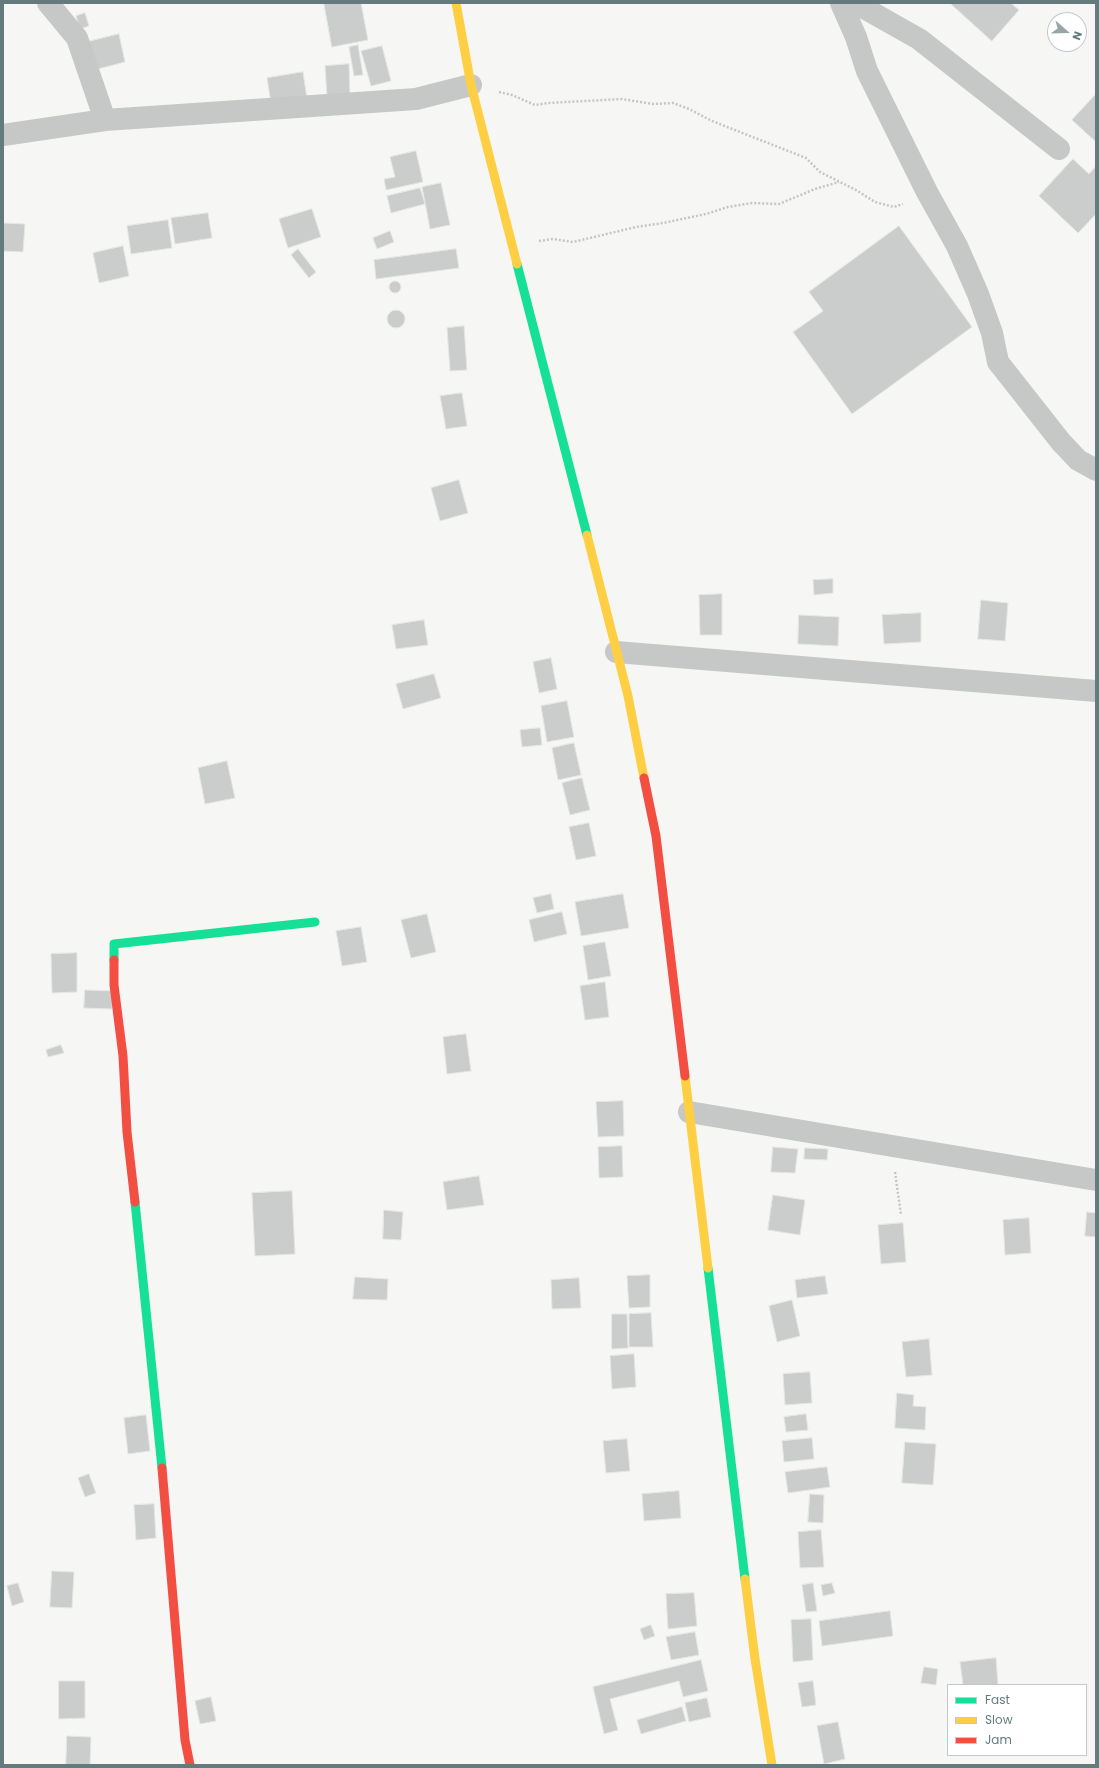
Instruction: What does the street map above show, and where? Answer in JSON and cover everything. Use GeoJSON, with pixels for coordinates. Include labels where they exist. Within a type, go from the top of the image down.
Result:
{"type":"FeatureCollection","features":[{"type":"Feature","properties":{"kind":"main road"},"geometry":{"type":"LineString","coordinates":[[456,3],[471,84],[628,696],[656,836],[755,1659],[772,1765]]}},
{"type":"Feature","properties":{"kind":"main road"},"geometry":{"type":"LineString","coordinates":[[190,1765],[185,1740],[159,1426],[127,1132],[123,1056],[114,984],[114,944],[315,922]]}},
{"type":"Feature","properties":{"kind":"street"},"geometry":{"type":"LineString","coordinates":[[48,3],[77,38],[105,120]]}},
{"type":"Feature","properties":{"kind":"street"},"geometry":{"type":"LineString","coordinates":[[841,3],[856,37],[867,71],[932,202],[957,246],[978,294],[992,333],[998,362],[1078,460],[1096,470]]}},
{"type":"Feature","properties":{"kind":"street"},"geometry":{"type":"LineString","coordinates":[[855,3],[919,39],[1059,149]]}},
{"type":"Feature","properties":{"kind":"street"},"geometry":{"type":"LineString","coordinates":[[3,136],[105,120],[416,99],[471,84]]}},
{"type":"Feature","properties":{"kind":"street"},"geometry":{"type":"LineString","coordinates":[[616,652],[1096,691]]}},
{"type":"Feature","properties":{"kind":"street"},"geometry":{"type":"LineString","coordinates":[[689,1112],[1096,1180]]}},
{"type":"Feature","properties":{"kind":"path"},"geometry":{"type":"LineString","coordinates":[[471,84],[512,95],[535,105],[622,99],[653,104],[673,103],[689,109],[712,121],[806,158],[820,172],[856,190],[875,202],[894,206],[906,203],[932,202]]}},
{"type":"Feature","properties":{"kind":"path"},"geometry":{"type":"LineString","coordinates":[[512,243],[553,240],[573,242],[636,227],[687,218],[728,207],[752,203],[779,204],[815,189],[840,182]]}},
{"type":"Feature","properties":{"kind":"path"},"geometry":{"type":"LineString","coordinates":[[892,1146],[901,1216]]}},
{"type":"Feature","properties":{"kind":"building"},"geometry":{"type":"Polygon","coordinates":[[[324,3],[361,3],[368,40],[332,47],[324,3]]]}},
{"type":"Feature","properties":{"kind":"building"},"geometry":{"type":"Polygon","coordinates":[[[950,3],[1011,3],[1019,10],[992,41],[950,3]]]}},
{"type":"Feature","properties":{"kind":"building"},"geometry":{"type":"Polygon","coordinates":[[[85,13],[89,26],[80,29],[76,16],[85,13]]]}},
{"type":"Feature","properties":{"kind":"building"},"geometry":{"type":"Polygon","coordinates":[[[119,34],[125,62],[94,70],[87,42],[119,34]]]}},
{"type":"Feature","properties":{"kind":"building"},"geometry":{"type":"Polygon","coordinates":[[[358,45],[363,75],[354,76],[349,47],[358,45]]]}},
{"type":"Feature","properties":{"kind":"building"},"geometry":{"type":"Polygon","coordinates":[[[382,46],[391,81],[371,86],[361,51],[382,46]]]}},
{"type":"Feature","properties":{"kind":"building"},"geometry":{"type":"Polygon","coordinates":[[[349,64],[350,95],[327,96],[325,66],[349,64]]]}},
{"type":"Feature","properties":{"kind":"building"},"geometry":{"type":"Polygon","coordinates":[[[303,72],[307,99],[271,103],[267,78],[303,72]]]}},
{"type":"Feature","properties":{"kind":"building"},"geometry":{"type":"Polygon","coordinates":[[[1096,94],[1096,142],[1072,120],[1096,94]]]}},
{"type":"Feature","properties":{"kind":"building"},"geometry":{"type":"Polygon","coordinates":[[[416,151],[423,182],[386,190],[384,179],[395,177],[390,157],[416,151]]]}},
{"type":"Feature","properties":{"kind":"building"},"geometry":{"type":"Polygon","coordinates":[[[1073,159],[1089,174],[1096,166],[1096,214],[1078,233],[1039,196],[1073,159]]]}},
{"type":"Feature","properties":{"kind":"building"},"geometry":{"type":"Polygon","coordinates":[[[441,183],[450,225],[430,229],[422,187],[441,183]]]}},
{"type":"Feature","properties":{"kind":"building"},"geometry":{"type":"Polygon","coordinates":[[[420,188],[425,204],[391,213],[387,196],[420,188]]]}},
{"type":"Feature","properties":{"kind":"building"},"geometry":{"type":"Polygon","coordinates":[[[312,209],[321,237],[288,248],[279,219],[312,209]]]}},
{"type":"Feature","properties":{"kind":"building"},"geometry":{"type":"Polygon","coordinates":[[[208,213],[212,238],[175,244],[171,218],[208,213]]]}},
{"type":"Feature","properties":{"kind":"building"},"geometry":{"type":"Polygon","coordinates":[[[168,220],[172,248],[131,254],[127,226],[168,220]]]}},
{"type":"Feature","properties":{"kind":"building"},"geometry":{"type":"Polygon","coordinates":[[[3,223],[25,224],[23,252],[3,251],[3,223]]]}},
{"type":"Feature","properties":{"kind":"building"},"geometry":{"type":"Polygon","coordinates":[[[899,226],[972,327],[852,414],[793,332],[823,311],[809,292],[899,226]]]}},
{"type":"Feature","properties":{"kind":"building"},"geometry":{"type":"Polygon","coordinates":[[[390,231],[394,242],[377,249],[373,238],[390,231]]]}},
{"type":"Feature","properties":{"kind":"building"},"geometry":{"type":"Polygon","coordinates":[[[123,246],[129,276],[99,283],[93,253],[123,246]]]}},
{"type":"Feature","properties":{"kind":"building"},"geometry":{"type":"Polygon","coordinates":[[[298,249],[316,272],[309,278],[291,255],[298,249]]]}},
{"type":"Feature","properties":{"kind":"building"},"geometry":{"type":"Polygon","coordinates":[[[456,249],[459,268],[376,279],[374,260],[456,249]]]}},
{"type":"Feature","properties":{"kind":"building"},"geometry":{"type":"Polygon","coordinates":[[[393,281],[397,281],[401,287],[397,293],[393,293],[389,289],[389,285],[393,281]]]}},
{"type":"Feature","properties":{"kind":"building"},"geometry":{"type":"Polygon","coordinates":[[[396,310],[402,313],[405,319],[402,325],[396,328],[390,325],[387,319],[390,313],[396,310]]]}},
{"type":"Feature","properties":{"kind":"building"},"geometry":{"type":"Polygon","coordinates":[[[464,326],[467,370],[450,371],[447,328],[464,326]]]}},
{"type":"Feature","properties":{"kind":"building"},"geometry":{"type":"Polygon","coordinates":[[[462,393],[467,426],[446,429],[440,396],[462,393]]]}},
{"type":"Feature","properties":{"kind":"building"},"geometry":{"type":"Polygon","coordinates":[[[459,480],[468,513],[440,521],[431,488],[459,480]]]}},
{"type":"Feature","properties":{"kind":"building"},"geometry":{"type":"Polygon","coordinates":[[[833,579],[833,593],[814,595],[813,580],[833,579]]]}},
{"type":"Feature","properties":{"kind":"building"},"geometry":{"type":"Polygon","coordinates":[[[722,594],[722,635],[700,635],[699,595],[722,594]]]}},
{"type":"Feature","properties":{"kind":"building"},"geometry":{"type":"Polygon","coordinates":[[[981,600],[1008,603],[1005,641],[978,639],[981,600]]]}},
{"type":"Feature","properties":{"kind":"building"},"geometry":{"type":"Polygon","coordinates":[[[921,613],[921,642],[884,644],[882,615],[921,613]]]}},
{"type":"Feature","properties":{"kind":"building"},"geometry":{"type":"Polygon","coordinates":[[[799,615],[839,617],[838,646],[798,644],[799,615]]]}},
{"type":"Feature","properties":{"kind":"building"},"geometry":{"type":"Polygon","coordinates":[[[424,620],[428,645],[396,649],[392,625],[424,620]]]}},
{"type":"Feature","properties":{"kind":"building"},"geometry":{"type":"Polygon","coordinates":[[[551,658],[557,689],[539,693],[533,662],[551,658]]]}},
{"type":"Feature","properties":{"kind":"building"},"geometry":{"type":"Polygon","coordinates":[[[434,674],[441,698],[403,709],[396,684],[434,674]]]}},
{"type":"Feature","properties":{"kind":"building"},"geometry":{"type":"Polygon","coordinates":[[[567,701],[574,737],[547,742],[541,706],[567,701]]]}},
{"type":"Feature","properties":{"kind":"building"},"geometry":{"type":"Polygon","coordinates":[[[540,728],[542,745],[522,747],[520,730],[540,728]]]}},
{"type":"Feature","properties":{"kind":"building"},"geometry":{"type":"Polygon","coordinates":[[[574,743],[581,775],[558,780],[552,748],[574,743]]]}},
{"type":"Feature","properties":{"kind":"building"},"geometry":{"type":"Polygon","coordinates":[[[227,761],[235,798],[205,804],[198,768],[227,761]]]}},
{"type":"Feature","properties":{"kind":"building"},"geometry":{"type":"Polygon","coordinates":[[[582,778],[590,810],[570,815],[562,783],[582,778]]]}},
{"type":"Feature","properties":{"kind":"building"},"geometry":{"type":"Polygon","coordinates":[[[589,823],[596,856],[576,860],[569,827],[589,823]]]}},
{"type":"Feature","properties":{"kind":"building"},"geometry":{"type":"Polygon","coordinates":[[[551,894],[554,909],[537,913],[533,898],[551,894]]]}},
{"type":"Feature","properties":{"kind":"building"},"geometry":{"type":"Polygon","coordinates":[[[623,894],[629,928],[581,936],[575,902],[623,894]]]}},
{"type":"Feature","properties":{"kind":"building"},"geometry":{"type":"Polygon","coordinates":[[[562,912],[567,934],[534,942],[529,920],[562,912]]]}},
{"type":"Feature","properties":{"kind":"building"},"geometry":{"type":"Polygon","coordinates":[[[427,914],[436,952],[411,958],[401,920],[427,914]]]}},
{"type":"Feature","properties":{"kind":"building"},"geometry":{"type":"Polygon","coordinates":[[[361,927],[367,962],[342,966],[336,931],[361,927]]]}},
{"type":"Feature","properties":{"kind":"building"},"geometry":{"type":"Polygon","coordinates":[[[605,942],[611,976],[588,980],[583,946],[605,942]]]}},
{"type":"Feature","properties":{"kind":"building"},"geometry":{"type":"Polygon","coordinates":[[[77,953],[77,992],[52,993],[51,954],[77,953]]]}},
{"type":"Feature","properties":{"kind":"building"},"geometry":{"type":"Polygon","coordinates":[[[605,982],[609,1017],[585,1020],[580,986],[605,982]]]}},
{"type":"Feature","properties":{"kind":"building"},"geometry":{"type":"Polygon","coordinates":[[[85,990],[113,991],[112,1009],[84,1008],[85,990]]]}},
{"type":"Feature","properties":{"kind":"building"},"geometry":{"type":"Polygon","coordinates":[[[466,1034],[471,1071],[447,1074],[443,1037],[466,1034]]]}},
{"type":"Feature","properties":{"kind":"building"},"geometry":{"type":"Polygon","coordinates":[[[61,1045],[64,1053],[48,1057],[46,1050],[61,1045]]]}},
{"type":"Feature","properties":{"kind":"building"},"geometry":{"type":"Polygon","coordinates":[[[623,1101],[624,1136],[598,1137],[596,1102],[623,1101]]]}},
{"type":"Feature","properties":{"kind":"building"},"geometry":{"type":"Polygon","coordinates":[[[622,1146],[623,1177],[599,1178],[598,1147],[622,1146]]]}},
{"type":"Feature","properties":{"kind":"building"},"geometry":{"type":"Polygon","coordinates":[[[773,1147],[798,1149],[795,1173],[771,1172],[773,1147]]]}},
{"type":"Feature","properties":{"kind":"building"},"geometry":{"type":"Polygon","coordinates":[[[805,1148],[828,1149],[827,1160],[804,1159],[805,1148]]]}},
{"type":"Feature","properties":{"kind":"building"},"geometry":{"type":"Polygon","coordinates":[[[479,1176],[484,1205],[447,1210],[443,1182],[479,1176]]]}},
{"type":"Feature","properties":{"kind":"building"},"geometry":{"type":"Polygon","coordinates":[[[292,1191],[295,1254],[255,1256],[252,1193],[292,1191]]]}},
{"type":"Feature","properties":{"kind":"building"},"geometry":{"type":"Polygon","coordinates":[[[773,1195],[805,1200],[800,1235],[768,1230],[773,1195]]]}},
{"type":"Feature","properties":{"kind":"building"},"geometry":{"type":"Polygon","coordinates":[[[384,1210],[403,1212],[401,1240],[383,1239],[384,1210]]]}},
{"type":"Feature","properties":{"kind":"building"},"geometry":{"type":"Polygon","coordinates":[[[1087,1212],[1096,1213],[1096,1237],[1085,1236],[1087,1212]]]}},
{"type":"Feature","properties":{"kind":"building"},"geometry":{"type":"Polygon","coordinates":[[[1029,1218],[1031,1253],[1005,1255],[1003,1220],[1029,1218]]]}},
{"type":"Feature","properties":{"kind":"building"},"geometry":{"type":"Polygon","coordinates":[[[903,1223],[906,1262],[881,1264],[878,1225],[903,1223]]]}},
{"type":"Feature","properties":{"kind":"building"},"geometry":{"type":"Polygon","coordinates":[[[650,1275],[650,1307],[629,1308],[627,1276],[650,1275]]]}},
{"type":"Feature","properties":{"kind":"building"},"geometry":{"type":"Polygon","coordinates":[[[825,1276],[828,1294],[797,1298],[795,1280],[825,1276]]]}},
{"type":"Feature","properties":{"kind":"building"},"geometry":{"type":"Polygon","coordinates":[[[355,1277],[388,1279],[387,1300],[353,1299],[355,1277]]]}},
{"type":"Feature","properties":{"kind":"building"},"geometry":{"type":"Polygon","coordinates":[[[579,1278],[581,1308],[552,1309],[551,1280],[579,1278]]]}},
{"type":"Feature","properties":{"kind":"building"},"geometry":{"type":"Polygon","coordinates":[[[792,1300],[800,1336],[777,1342],[769,1306],[792,1300]]]}},
{"type":"Feature","properties":{"kind":"building"},"geometry":{"type":"Polygon","coordinates":[[[651,1313],[653,1347],[629,1347],[629,1314],[651,1313]]]}},
{"type":"Feature","properties":{"kind":"building"},"geometry":{"type":"Polygon","coordinates":[[[612,1314],[627,1314],[628,1348],[612,1349],[612,1314]]]}},
{"type":"Feature","properties":{"kind":"building"},"geometry":{"type":"Polygon","coordinates":[[[929,1339],[932,1375],[906,1377],[902,1342],[929,1339]]]}},
{"type":"Feature","properties":{"kind":"building"},"geometry":{"type":"Polygon","coordinates":[[[634,1354],[636,1387],[612,1389],[610,1356],[634,1354]]]}},
{"type":"Feature","properties":{"kind":"building"},"geometry":{"type":"Polygon","coordinates":[[[810,1372],[812,1403],[785,1405],[783,1374],[810,1372]]]}},
{"type":"Feature","properties":{"kind":"building"},"geometry":{"type":"Polygon","coordinates":[[[897,1393],[914,1395],[913,1406],[926,1407],[925,1430],[895,1428],[897,1393]]]}},
{"type":"Feature","properties":{"kind":"building"},"geometry":{"type":"Polygon","coordinates":[[[806,1414],[808,1430],[786,1432],[784,1417],[806,1414]]]}},
{"type":"Feature","properties":{"kind":"building"},"geometry":{"type":"Polygon","coordinates":[[[146,1415],[150,1451],[128,1454],[124,1418],[146,1415]]]}},
{"type":"Feature","properties":{"kind":"building"},"geometry":{"type":"Polygon","coordinates":[[[812,1438],[814,1459],[784,1462],[782,1441],[812,1438]]]}},
{"type":"Feature","properties":{"kind":"building"},"geometry":{"type":"Polygon","coordinates":[[[627,1439],[630,1471],[606,1473],[603,1441],[627,1439]]]}},
{"type":"Feature","properties":{"kind":"building"},"geometry":{"type":"Polygon","coordinates":[[[905,1442],[936,1444],[933,1485],[902,1483],[905,1442]]]}},
{"type":"Feature","properties":{"kind":"building"},"geometry":{"type":"Polygon","coordinates":[[[827,1467],[830,1487],[788,1493],[785,1472],[827,1467]]]}},
{"type":"Feature","properties":{"kind":"building"},"geometry":{"type":"Polygon","coordinates":[[[89,1474],[96,1493],[85,1497],[78,1478],[89,1474]]]}},
{"type":"Feature","properties":{"kind":"building"},"geometry":{"type":"Polygon","coordinates":[[[679,1491],[681,1518],[644,1521],[642,1494],[679,1491]]]}},
{"type":"Feature","properties":{"kind":"building"},"geometry":{"type":"Polygon","coordinates":[[[810,1494],[824,1495],[823,1523],[808,1522],[810,1494]]]}},
{"type":"Feature","properties":{"kind":"building"},"geometry":{"type":"Polygon","coordinates":[[[154,1504],[156,1538],[136,1540],[134,1505],[154,1504]]]}},
{"type":"Feature","properties":{"kind":"building"},"geometry":{"type":"Polygon","coordinates":[[[821,1530],[824,1567],[800,1568],[798,1532],[821,1530]]]}},
{"type":"Feature","properties":{"kind":"building"},"geometry":{"type":"Polygon","coordinates":[[[52,1571],[74,1572],[72,1608],[50,1607],[52,1571]]]}},
{"type":"Feature","properties":{"kind":"building"},"geometry":{"type":"Polygon","coordinates":[[[18,1583],[24,1602],[12,1606],[7,1586],[18,1583]]]}},
{"type":"Feature","properties":{"kind":"building"},"geometry":{"type":"Polygon","coordinates":[[[813,1583],[817,1611],[806,1612],[802,1585],[813,1583]]]}},
{"type":"Feature","properties":{"kind":"building"},"geometry":{"type":"Polygon","coordinates":[[[832,1583],[835,1593],[823,1596],[821,1585],[832,1583]]]}},
{"type":"Feature","properties":{"kind":"building"},"geometry":{"type":"Polygon","coordinates":[[[694,1593],[697,1626],[668,1629],[666,1594],[694,1593]]]}},
{"type":"Feature","properties":{"kind":"building"},"geometry":{"type":"Polygon","coordinates":[[[890,1611],[893,1636],[822,1646],[819,1621],[890,1611]]]}},
{"type":"Feature","properties":{"kind":"building"},"geometry":{"type":"Polygon","coordinates":[[[811,1619],[813,1660],[793,1662],[791,1620],[811,1619]]]}},
{"type":"Feature","properties":{"kind":"building"},"geometry":{"type":"Polygon","coordinates":[[[651,1625],[655,1636],[644,1640],[640,1629],[651,1625]]]}},
{"type":"Feature","properties":{"kind":"building"},"geometry":{"type":"Polygon","coordinates":[[[695,1632],[699,1655],[671,1660],[666,1637],[695,1632]]]}},
{"type":"Feature","properties":{"kind":"building"},"geometry":{"type":"Polygon","coordinates":[[[996,1658],[998,1684],[963,1684],[960,1662],[996,1658]]]}},
{"type":"Feature","properties":{"kind":"building"},"geometry":{"type":"Polygon","coordinates":[[[701,1660],[708,1691],[683,1697],[679,1681],[610,1699],[618,1730],[604,1734],[593,1687],[701,1660]]]}},
{"type":"Feature","properties":{"kind":"building"},"geometry":{"type":"Polygon","coordinates":[[[924,1667],[938,1669],[936,1685],[921,1683],[924,1667]]]}},
{"type":"Feature","properties":{"kind":"building"},"geometry":{"type":"Polygon","coordinates":[[[59,1681],[85,1681],[85,1718],[59,1719],[59,1681]]]}},
{"type":"Feature","properties":{"kind":"building"},"geometry":{"type":"Polygon","coordinates":[[[813,1681],[816,1705],[802,1707],[798,1683],[813,1681]]]}},
{"type":"Feature","properties":{"kind":"building"},"geometry":{"type":"Polygon","coordinates":[[[211,1697],[216,1721],[200,1724],[195,1701],[211,1697]]]}},
{"type":"Feature","properties":{"kind":"building"},"geometry":{"type":"Polygon","coordinates":[[[707,1698],[711,1717],[689,1722],[685,1703],[707,1698]]]}},
{"type":"Feature","properties":{"kind":"building"},"geometry":{"type":"Polygon","coordinates":[[[682,1707],[686,1721],[641,1734],[637,1720],[682,1707]]]}},
{"type":"Feature","properties":{"kind":"building"},"geometry":{"type":"Polygon","coordinates":[[[838,1722],[845,1759],[824,1764],[817,1726],[838,1722]]]}},
{"type":"Feature","properties":{"kind":"building"},"geometry":{"type":"Polygon","coordinates":[[[67,1736],[91,1737],[90,1765],[66,1765],[67,1736]]]}},
{"type":"Feature","properties":{"kind":"traffic: fast"},"geometry":{"type":"LineString","coordinates":[[517,264],[587,535]]}},
{"type":"Feature","properties":{"kind":"traffic: fast"},"geometry":{"type":"LineString","coordinates":[[114,960],[114,944],[315,922]]}},
{"type":"Feature","properties":{"kind":"traffic: fast"},"geometry":{"type":"LineString","coordinates":[[135,1202],[162,1468]]}},
{"type":"Feature","properties":{"kind":"traffic: fast"},"geometry":{"type":"LineString","coordinates":[[708,1268],[745,1579]]}},
{"type":"Feature","properties":{"kind":"traffic: slow"},"geometry":{"type":"LineString","coordinates":[[456,3],[471,85],[517,264]]}},
{"type":"Feature","properties":{"kind":"traffic: slow"},"geometry":{"type":"LineString","coordinates":[[587,535],[628,696],[644,778]]}},
{"type":"Feature","properties":{"kind":"traffic: slow"},"geometry":{"type":"LineString","coordinates":[[685,1076],[708,1268]]}},
{"type":"Feature","properties":{"kind":"traffic: slow"},"geometry":{"type":"LineString","coordinates":[[745,1579],[755,1659],[772,1765]]}},
{"type":"Feature","properties":{"kind":"traffic: jam"},"geometry":{"type":"LineString","coordinates":[[644,778],[656,836],[685,1076]]}},
{"type":"Feature","properties":{"kind":"traffic: jam"},"geometry":{"type":"LineString","coordinates":[[114,960],[114,985],[123,1056],[127,1132],[135,1202]]}},
{"type":"Feature","properties":{"kind":"traffic: jam"},"geometry":{"type":"LineString","coordinates":[[162,1468],[185,1740],[190,1765]]}}]}
